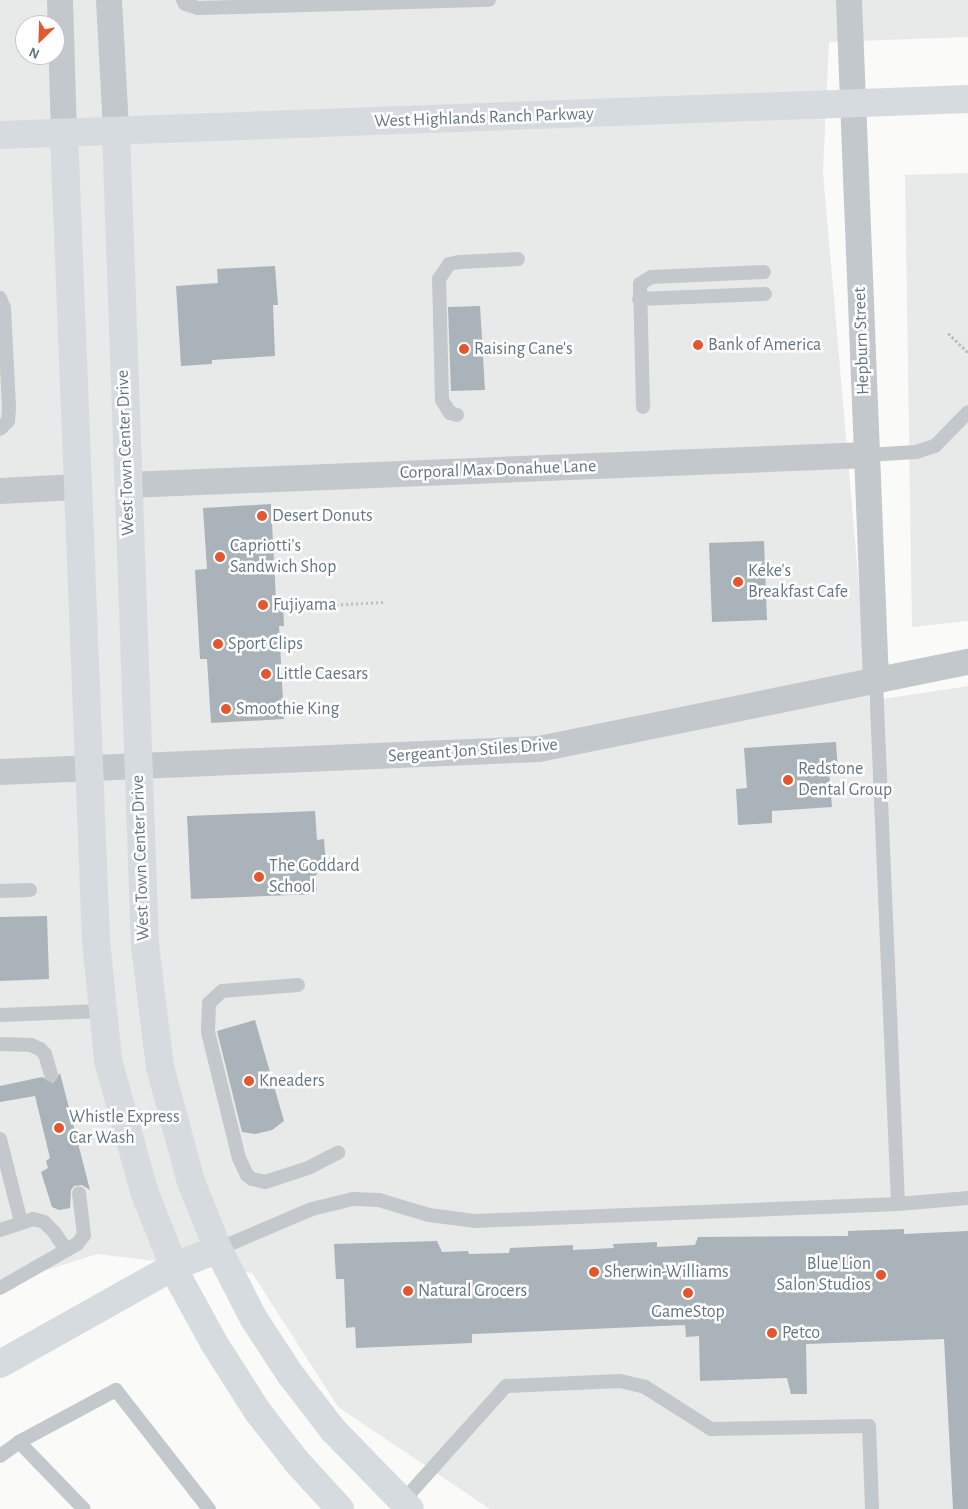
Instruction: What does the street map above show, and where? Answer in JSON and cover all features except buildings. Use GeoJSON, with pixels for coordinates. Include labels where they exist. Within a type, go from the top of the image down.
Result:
{"type":"FeatureCollection","features":[{"type":"Feature","properties":{"kind":"street"},"geometry":{"type":"LineString","coordinates":[[60,0],[88,769],[101,1011],[108,1060],[130,1148],[173,1267],[214,1343],[253,1404],[297,1462],[340,1509]]}},
{"type":"Feature","properties":{"kind":"street"},"geometry":{"type":"LineString","coordinates":[[109,0],[116,131]]}},
{"type":"Feature","properties":{"kind":"street","name":"Hepburn Street"},"geometry":{"type":"LineString","coordinates":[[849,0],[876,681]]}},
{"type":"Feature","properties":{"kind":"street","name":"West Highlands Ranch Parkway"},"geometry":{"type":"LineString","coordinates":[[0,135],[968,99]]}},
{"type":"Feature","properties":{"kind":"street","name":"West Town Center Drive"},"geometry":{"type":"LineString","coordinates":[[116,131],[137,767],[145,945],[156,1046],[179,1147],[218,1249],[254,1319],[290,1374],[333,1430],[406,1505]]}},
{"type":"Feature","properties":{"kind":"street","name":"Corporal Max Donahue Lane"},"geometry":{"type":"LineString","coordinates":[[128,485],[867,455]]}},
{"type":"Feature","properties":{"kind":"street"},"geometry":{"type":"LineString","coordinates":[[0,490],[77,488]]}},
{"type":"Feature","properties":{"kind":"street","name":"Sergeant Jon Stiles Drive"},"geometry":{"type":"LineString","coordinates":[[0,772],[539,749],[968,662]]}},
{"type":"Feature","properties":{"kind":"street"},"geometry":{"type":"LineString","coordinates":[[0,1364],[173,1267],[218,1249]]}},
{"type":"Feature","properties":{"kind":"lane"},"geometry":{"type":"LineString","coordinates":[[183,0],[185,4],[198,8],[489,0]]}},
{"type":"Feature","properties":{"kind":"lane"},"geometry":{"type":"LineString","coordinates":[[457,415],[445,408],[442,400],[439,278],[450,264],[518,259]]}},
{"type":"Feature","properties":{"kind":"lane"},"geometry":{"type":"LineString","coordinates":[[644,407],[640,284],[651,277],[764,272]]}},
{"type":"Feature","properties":{"kind":"lane"},"geometry":{"type":"LineString","coordinates":[[639,299],[765,294]]}},
{"type":"Feature","properties":{"kind":"lane"},"geometry":{"type":"LineString","coordinates":[[0,298],[4,308],[9,408],[8,420],[0,429]]}},
{"type":"Feature","properties":{"kind":"lane"},"geometry":{"type":"LineString","coordinates":[[867,455],[916,452],[935,446],[968,412]]}},
{"type":"Feature","properties":{"kind":"lane"},"geometry":{"type":"LineString","coordinates":[[876,681],[898,1204]]}},
{"type":"Feature","properties":{"kind":"lane"},"geometry":{"type":"LineString","coordinates":[[0,891],[30,890]]}},
{"type":"Feature","properties":{"kind":"lane"},"geometry":{"type":"LineString","coordinates":[[298,985],[222,991],[209,1003],[208,1032],[239,1158],[247,1175],[252,1180],[265,1182],[308,1168],[338,1153]]}},
{"type":"Feature","properties":{"kind":"lane"},"geometry":{"type":"LineString","coordinates":[[0,1015],[101,1011]]}},
{"type":"Feature","properties":{"kind":"lane"},"geometry":{"type":"LineString","coordinates":[[0,1044],[31,1045],[40,1049],[45,1054],[51,1075]]}},
{"type":"Feature","properties":{"kind":"lane"},"geometry":{"type":"LineString","coordinates":[[0,1139],[21,1222]]}},
{"type":"Feature","properties":{"kind":"lane"},"geometry":{"type":"LineString","coordinates":[[0,1288],[66,1250],[84,1235],[78,1193]]}},
{"type":"Feature","properties":{"kind":"lane"},"geometry":{"type":"LineString","coordinates":[[218,1249],[312,1209],[353,1199],[379,1200],[429,1215],[475,1221],[898,1204],[968,1198]]}},
{"type":"Feature","properties":{"kind":"lane"},"geometry":{"type":"LineString","coordinates":[[0,1230],[33,1219],[44,1222],[66,1250]]}},
{"type":"Feature","properties":{"kind":"lane"},"geometry":{"type":"LineString","coordinates":[[406,1505],[506,1386],[620,1382],[639,1384],[711,1429],[868,1426],[872,1509]]}},
{"type":"Feature","properties":{"kind":"lane"},"geometry":{"type":"LineString","coordinates":[[0,1456],[19,1442],[116,1390],[209,1509]]}},
{"type":"Feature","properties":{"kind":"lane"},"geometry":{"type":"LineString","coordinates":[[19,1442],[84,1509]]}},
{"type":"Feature","properties":{"kind":"path"},"geometry":{"type":"LineString","coordinates":[[948,333],[968,352]]}},
{"type":"Feature","properties":{"kind":"path"},"geometry":{"type":"LineString","coordinates":[[306,606],[384,602]]}},
{"type":"Feature","properties":{"kind":"shaded area"},"geometry":{"type":"Polygon","coordinates":[[[0,0],[968,0],[968,37],[829,42],[823,172],[869,701],[968,686],[968,1509],[490,1509],[338,1407],[252,1273],[97,1254],[0,1285],[0,0]]]}},
{"type":"Feature","properties":{"kind":"shaded area"},"geometry":{"type":"Polygon","coordinates":[[[968,173],[968,621],[912,627],[905,175],[968,173]]]}},
{"type":"Feature","properties":{"kind":"place","name":"Bank of America"},"geometry":{"type":"Point","coordinates":[698,345]}},
{"type":"Feature","properties":{"kind":"place","name":"Raising Cane's"},"geometry":{"type":"Point","coordinates":[464,349]}},
{"type":"Feature","properties":{"kind":"place","name":"Desert Donuts"},"geometry":{"type":"Point","coordinates":[262,516]}},
{"type":"Feature","properties":{"kind":"place","name":"Capriotti's Sandwich Shop"},"geometry":{"type":"Point","coordinates":[220,557]}},
{"type":"Feature","properties":{"kind":"place","name":"Keke's Breakfast Cafe"},"geometry":{"type":"Point","coordinates":[738,582]}},
{"type":"Feature","properties":{"kind":"place","name":"Fujiyama"},"geometry":{"type":"Point","coordinates":[263,605]}},
{"type":"Feature","properties":{"kind":"place","name":"Sport Clips"},"geometry":{"type":"Point","coordinates":[218,644]}},
{"type":"Feature","properties":{"kind":"place","name":"Little Caesars"},"geometry":{"type":"Point","coordinates":[266,674]}},
{"type":"Feature","properties":{"kind":"place","name":"Smoothie King"},"geometry":{"type":"Point","coordinates":[226,709]}},
{"type":"Feature","properties":{"kind":"place","name":"Redstone Dental Group"},"geometry":{"type":"Point","coordinates":[788,780]}},
{"type":"Feature","properties":{"kind":"place","name":"The Goddard School"},"geometry":{"type":"Point","coordinates":[259,877]}},
{"type":"Feature","properties":{"kind":"place","name":"Kneaders"},"geometry":{"type":"Point","coordinates":[249,1081]}},
{"type":"Feature","properties":{"kind":"place","name":"Whistle Express Car Wash"},"geometry":{"type":"Point","coordinates":[59,1128]}},
{"type":"Feature","properties":{"kind":"place","name":"Sherwin-Williams"},"geometry":{"type":"Point","coordinates":[594,1272]}},
{"type":"Feature","properties":{"kind":"place","name":"Blue Lion Salon Studios"},"geometry":{"type":"Point","coordinates":[881,1275]}},
{"type":"Feature","properties":{"kind":"place","name":"Natural Grocers"},"geometry":{"type":"Point","coordinates":[408,1291]}},
{"type":"Feature","properties":{"kind":"place","name":"GameStop"},"geometry":{"type":"Point","coordinates":[688,1293]}},
{"type":"Feature","properties":{"kind":"place","name":"Petco"},"geometry":{"type":"Point","coordinates":[772,1333]}}]}
